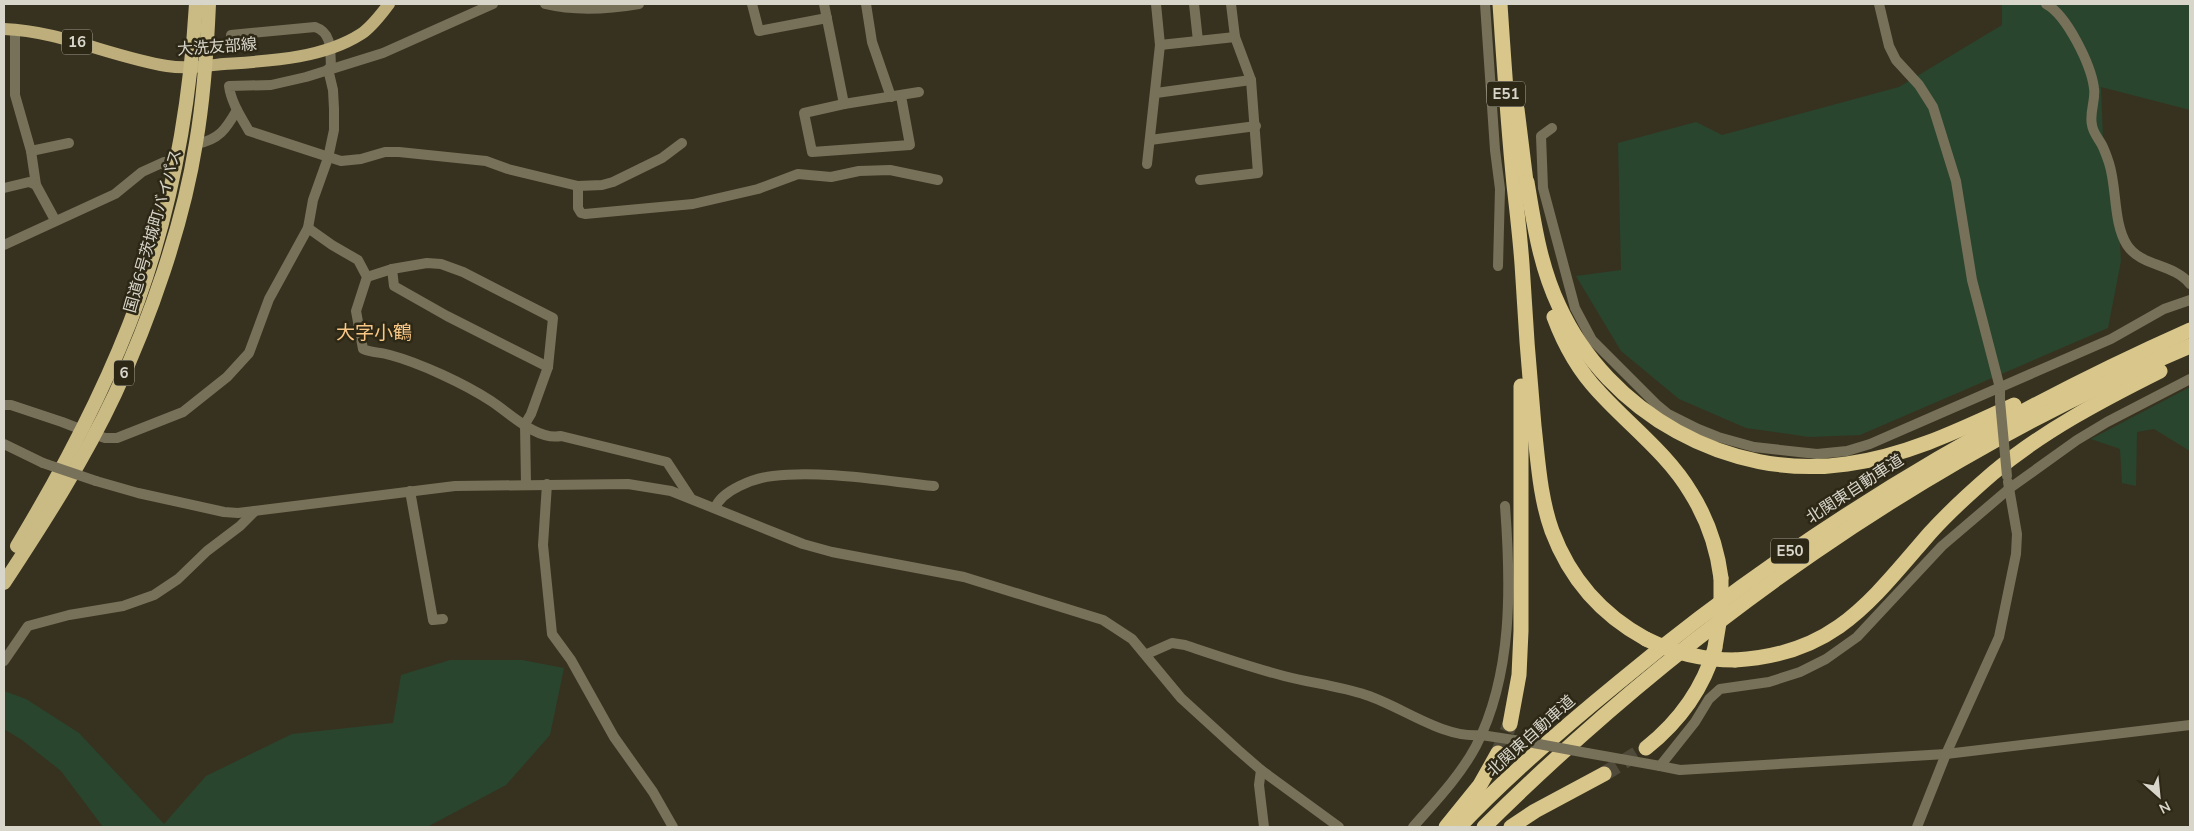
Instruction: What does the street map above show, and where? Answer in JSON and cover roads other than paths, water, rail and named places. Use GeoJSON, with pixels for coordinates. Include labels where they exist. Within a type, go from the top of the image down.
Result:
{"type":"FeatureCollection","features":[{"type":"Feature","properties":{"kind":"highway","name":"国道6号茨城町バイパス"},"geometry":{"type":"LineString","coordinates":[[4,568],[87,432],[114,395],[158,288],[182,204],[196,144],[198,66],[196,4]]}},
{"type":"Feature","properties":{"kind":"highway","name":"国道6号茨城町バイパス"},"geometry":{"type":"LineString","coordinates":[[4,583],[63,490],[138,301],[166,208],[188,95],[198,66],[209,4]]}},
{"type":"Feature","properties":{"kind":"highway","name":"E51"},"geometry":{"type":"LineString","coordinates":[[1500,4],[1520,183]]}},
{"type":"Feature","properties":{"kind":"highway","name":"E51"},"geometry":{"type":"LineString","coordinates":[[1508,4],[1520,183]]}},
{"type":"Feature","properties":{"kind":"highway"},"geometry":{"type":"LineString","coordinates":[[1520,183],[1548,279],[1568,324],[1594,363],[1625,396],[1673,430],[1703,445],[1746,458],[1781,465],[1815,467],[1847,464],[1894,454],[1940,438],[2035,394],[2166,341]]}},
{"type":"Feature","properties":{"kind":"highway"},"geometry":{"type":"LineString","coordinates":[[1520,183],[1534,254],[1545,294],[1559,329],[1573,356],[1598,390],[1663,457],[1690,491],[1707,521],[1714,540],[1721,578],[1721,611],[1709,667],[1695,695],[1672,726],[1646,748]]}},
{"type":"Feature","properties":{"kind":"highway"},"geometry":{"type":"LineString","coordinates":[[1520,183],[1521,244],[1536,439],[1543,495],[1549,522],[1568,567],[1590,598],[1621,625],[1646,640],[1696,656],[1735,660],[1765,657],[1794,650],[1842,626],[1872,600],[1932,532],[1971,492],[2017,454],[2094,405],[2190,356]]}},
{"type":"Feature","properties":{"kind":"highway"},"geometry":{"type":"LineString","coordinates":[[1510,724],[1519,675],[1522,556],[1520,183]]}},
{"type":"Feature","properties":{"kind":"highway","name":"北関東自動車道"},"geometry":{"type":"LineString","coordinates":[[1459,827],[1520,768],[1590,705],[1690,624],[1793,549],[1897,482],[1970,439],[2040,402],[2190,330]]}},
{"type":"Feature","properties":{"kind":"highway","name":"北関東自動車道"},"geometry":{"type":"LineString","coordinates":[[1484,827],[1532,780],[1644,680],[1747,600],[1802,561],[1879,510],[1978,452],[2087,394],[2190,346]]}},
{"type":"Feature","properties":{"kind":"highway"},"geometry":{"type":"LineString","coordinates":[[1446,827],[1480,785],[1498,753]]}},
{"type":"Feature","properties":{"kind":"highway"},"geometry":{"type":"LineString","coordinates":[[1511,827],[1535,811],[1604,774]]}},
{"type":"Feature","properties":{"kind":"main road","name":"大洗友部線"},"geometry":{"type":"LineString","coordinates":[[9,29],[70,40],[148,62],[175,67],[198,66],[287,58],[330,48],[361,34],[371,26],[389,4]]}},
{"type":"Feature","properties":{"kind":"street"},"geometry":{"type":"LineString","coordinates":[[249,131],[237,110],[229,86],[271,85],[306,78],[330,68],[383,53],[493,4]]}},
{"type":"Feature","properties":{"kind":"street"},"geometry":{"type":"LineString","coordinates":[[545,4],[564,7],[593,7],[639,4]]}},
{"type":"Feature","properties":{"kind":"street"},"geometry":{"type":"LineString","coordinates":[[752,4],[759,31],[827,18]]}},
{"type":"Feature","properties":{"kind":"street"},"geometry":{"type":"LineString","coordinates":[[824,4],[844,104]]}},
{"type":"Feature","properties":{"kind":"street"},"geometry":{"type":"LineString","coordinates":[[866,4],[872,42],[896,96],[910,145],[812,152],[804,113],[844,104],[896,96],[919,92]]}},
{"type":"Feature","properties":{"kind":"street"},"geometry":{"type":"LineString","coordinates":[[1147,164],[1160,45],[1156,4]]}},
{"type":"Feature","properties":{"kind":"street"},"geometry":{"type":"LineString","coordinates":[[1194,4],[1198,41]]}},
{"type":"Feature","properties":{"kind":"street"},"geometry":{"type":"LineString","coordinates":[[1200,180],[1258,173],[1256,126],[1251,80],[1235,36],[1232,4]]}},
{"type":"Feature","properties":{"kind":"street"},"geometry":{"type":"LineString","coordinates":[[1485,4],[1495,150],[1500,189],[1498,266]]}},
{"type":"Feature","properties":{"kind":"street"},"geometry":{"type":"LineString","coordinates":[[1879,4],[1889,46],[1896,60],[1919,85],[1933,106],[1956,181],[1972,280],[2000,388],[2007,476],[2017,534],[2016,554],[1999,637],[1946,754],[1917,827]]}},
{"type":"Feature","properties":{"kind":"street"},"geometry":{"type":"LineString","coordinates":[[2046,4],[2054,8],[2065,20],[2092,78],[2095,94],[2091,118],[2092,127],[2103,146],[2110,166],[2113,191],[2124,238],[2128,246],[2142,258],[2174,270],[2190,284]]}},
{"type":"Feature","properties":{"kind":"street"},"geometry":{"type":"LineString","coordinates":[[4,405],[54,419],[105,438],[117,438],[176,417],[227,377],[249,353],[269,299],[308,228],[313,200],[328,158],[334,130],[334,90],[330,68],[330,48],[326,33],[315,27],[231,35]]}},
{"type":"Feature","properties":{"kind":"street"},"geometry":{"type":"LineString","coordinates":[[9,29],[15,95],[31,151],[36,185],[55,220]]}},
{"type":"Feature","properties":{"kind":"street"},"geometry":{"type":"LineString","coordinates":[[1160,45],[1235,36]]}},
{"type":"Feature","properties":{"kind":"street"},"geometry":{"type":"LineString","coordinates":[[1156,93],[1251,80]]}},
{"type":"Feature","properties":{"kind":"street"},"geometry":{"type":"LineString","coordinates":[[196,144],[210,142],[228,128],[237,110]]}},
{"type":"Feature","properties":{"kind":"street"},"geometry":{"type":"LineString","coordinates":[[1150,140],[1256,126]]}},
{"type":"Feature","properties":{"kind":"street"},"geometry":{"type":"LineString","coordinates":[[228,128],[249,131],[328,158],[349,161],[385,152],[486,161],[508,169],[578,186],[602,185],[613,182],[662,158],[682,144]]}},
{"type":"Feature","properties":{"kind":"street"},"geometry":{"type":"LineString","coordinates":[[1552,128],[1541,136],[1542,188],[1575,308],[1592,340],[1668,414],[1718,437],[1754,447],[1796,452],[1835,453],[1870,444],[1898,434],[2110,339],[2164,309],[2190,300]]}},
{"type":"Feature","properties":{"kind":"street"},"geometry":{"type":"LineString","coordinates":[[31,151],[69,143]]}},
{"type":"Feature","properties":{"kind":"street"},"geometry":{"type":"LineString","coordinates":[[4,245],[115,194],[142,172],[164,162],[175,162]]}},
{"type":"Feature","properties":{"kind":"street"},"geometry":{"type":"LineString","coordinates":[[578,186],[578,208],[581,213],[585,214],[694,204],[758,189],[798,174],[831,177],[859,171],[890,170],[938,180]]}},
{"type":"Feature","properties":{"kind":"street"},"geometry":{"type":"LineString","coordinates":[[4,188],[29,182],[36,185]]}},
{"type":"Feature","properties":{"kind":"street"},"geometry":{"type":"LineString","coordinates":[[308,228],[358,260],[367,277],[356,311],[364,350],[371,353],[389,354],[453,381],[489,400],[525,424],[551,438],[561,436],[667,462],[690,497]]}},
{"type":"Feature","properties":{"kind":"street"},"geometry":{"type":"LineString","coordinates":[[367,277],[392,269],[441,264],[462,272],[553,318],[548,367],[531,414],[525,424],[526,484]]}},
{"type":"Feature","properties":{"kind":"street"},"geometry":{"type":"LineString","coordinates":[[392,269],[394,286],[447,316],[548,367]]}},
{"type":"Feature","properties":{"kind":"street"},"geometry":{"type":"LineString","coordinates":[[1660,766],[1695,722],[1709,699],[1720,689],[1749,686],[1783,678],[1808,668],[1842,648],[1875,619],[1909,579],[1942,546],[2010,488],[2077,440],[2107,422],[2190,379]]}},
{"type":"Feature","properties":{"kind":"street"},"geometry":{"type":"LineString","coordinates":[[4,444],[43,463],[96,481],[138,493],[224,512],[255,511],[455,486],[628,484],[654,487],[690,497],[803,544],[832,552],[949,574],[1091,614],[1124,632],[1147,654],[1181,698],[1261,770],[1339,827]]}},
{"type":"Feature","properties":{"kind":"street"},"geometry":{"type":"LineString","coordinates":[[715,508],[719,499],[731,491],[771,476],[835,476],[934,486]]}},
{"type":"Feature","properties":{"kind":"street"},"geometry":{"type":"LineString","coordinates":[[547,484],[543,545],[552,634],[571,660],[614,738],[652,792],[673,827]]}},
{"type":"Feature","properties":{"kind":"street"},"geometry":{"type":"LineString","coordinates":[[410,491],[433,620],[443,619]]}},
{"type":"Feature","properties":{"kind":"street"},"geometry":{"type":"LineString","coordinates":[[1413,827],[1467,761],[1481,735],[1493,703],[1506,623],[1509,571],[1505,506]]}},
{"type":"Feature","properties":{"kind":"street"},"geometry":{"type":"LineString","coordinates":[[4,661],[28,626],[69,615],[124,606],[154,595],[178,579],[207,551],[240,526],[255,511]]}},
{"type":"Feature","properties":{"kind":"street"},"geometry":{"type":"LineString","coordinates":[[1147,654],[1172,644],[1185,645],[1284,676],[1363,694],[1392,705],[1433,725],[1473,736],[1481,735],[1528,742],[1680,770],[1946,754],[2190,725]]}},
{"type":"Feature","properties":{"kind":"street"},"geometry":{"type":"LineString","coordinates":[[1261,770],[1259,785],[1264,827]]}},
{"type":"Feature","properties":{"kind":"tunnel"},"geometry":{"type":"LineString","coordinates":[[1498,753],[1510,724]]}},
{"type":"Feature","properties":{"kind":"tunnel"},"geometry":{"type":"LineString","coordinates":[[1604,774],[1646,748]]}},
{"type":"Feature","properties":{"kind":"district","name":"大字小鶴"},"geometry":{"type":"Point","coordinates":[374,333]}}]}
